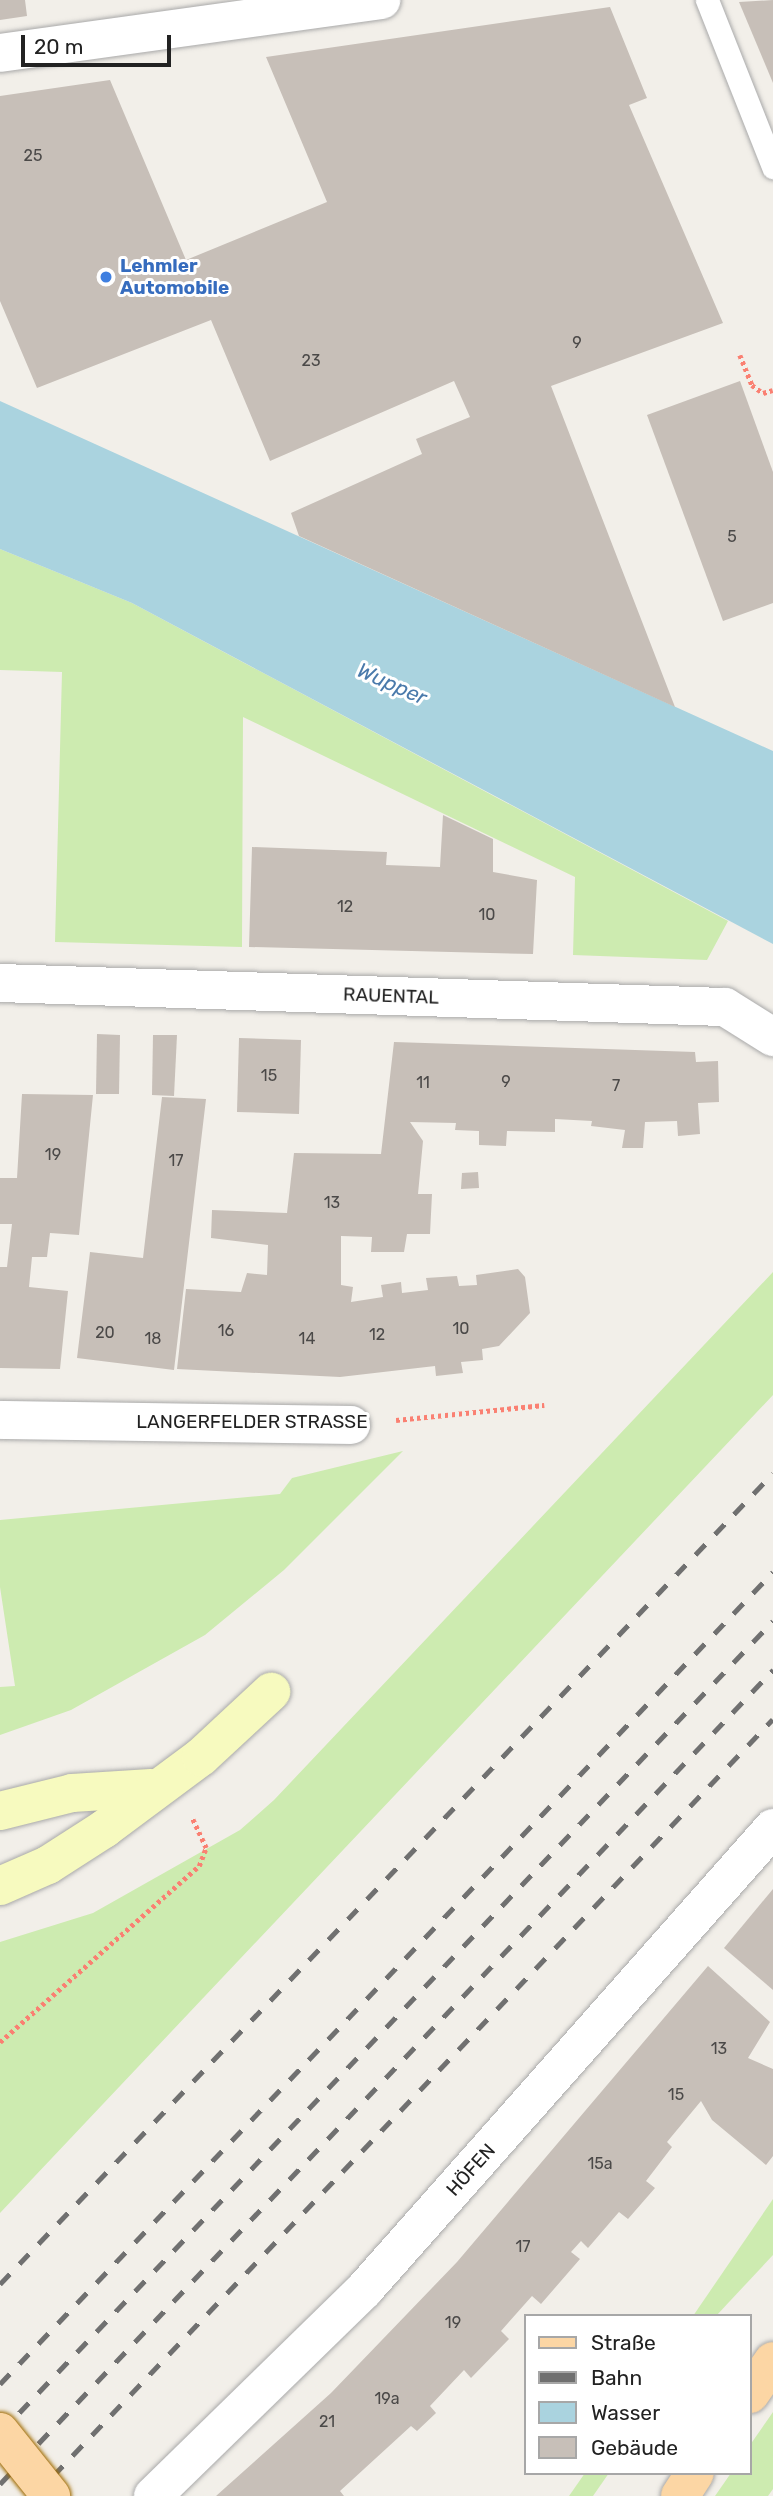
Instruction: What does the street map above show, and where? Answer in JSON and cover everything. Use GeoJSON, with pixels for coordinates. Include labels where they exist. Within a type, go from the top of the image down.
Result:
{"type":"FeatureCollection","features":[{"type":"Feature","properties":{"kind":"main road"},"geometry":{"type":"LineString","coordinates":[[0,1886],[48,1866],[163,1781],[271,1692]]}},
{"type":"Feature","properties":{"kind":"main road"},"geometry":{"type":"LineString","coordinates":[[0,1811],[72,1793],[163,1781]]}},
{"type":"Feature","properties":{"kind":"main road"},"geometry":{"type":"LineString","coordinates":[[752,2391],[773,2361]]}},
{"type":"Feature","properties":{"kind":"main road"},"geometry":{"type":"LineString","coordinates":[[0,2432],[51,2496]]}},
{"type":"Feature","properties":{"kind":"main road"},"geometry":{"type":"LineString","coordinates":[[680,2496],[694,2475]]}},
{"type":"Feature","properties":{"kind":"street"},"geometry":{"type":"LineString","coordinates":[[0,54],[381,0]]}},
{"type":"Feature","properties":{"kind":"street","name":"RAUENTAL"},"geometry":{"type":"LineString","coordinates":[[0,983],[724,1007],[773,1037]]}},
{"type":"Feature","properties":{"kind":"street","name":"LANGERFELDER STRASSE"},"geometry":{"type":"LineString","coordinates":[[0,1420],[351,1425]]}},
{"type":"Feature","properties":{"kind":"street","name":"HÖFEN"},"geometry":{"type":"LineString","coordinates":[[153,2496],[365,2290],[773,1828]]}},
{"type":"Feature","properties":{"kind":"lane"},"geometry":{"type":"LineString","coordinates":[[707,0],[773,167]]}},
{"type":"Feature","properties":{"kind":"path"},"geometry":{"type":"LineString","coordinates":[[740,355],[752,385],[763,393],[773,390]]}},
{"type":"Feature","properties":{"kind":"path","name":"LANGERFELDER STRASSE"},"geometry":{"type":"LineString","coordinates":[[351,1425],[544,1405]]}},
{"type":"Feature","properties":{"kind":"path"},"geometry":{"type":"LineString","coordinates":[[0,2042],[199,1866],[206,1848],[163,1781]]}},
{"type":"Feature","properties":{"kind":"green space"},"geometry":{"type":"Polygon","coordinates":[[[0,549],[132,603],[728,921],[707,960],[573,955],[575,877],[243,717],[242,947],[55,942],[62,672],[0,670],[0,549]]]}},
{"type":"Feature","properties":{"kind":"green space"},"geometry":{"type":"Polygon","coordinates":[[[773,1272],[773,1395],[0,2213],[0,1942],[93,1913],[240,1830],[274,1800],[773,1272]]]}},
{"type":"Feature","properties":{"kind":"green space"},"geometry":{"type":"Polygon","coordinates":[[[403,1451],[284,1570],[205,1635],[71,1710],[0,1735],[0,1687],[15,1686],[0,1587],[0,1520],[280,1494],[292,1478],[403,1451]]]}},
{"type":"Feature","properties":{"kind":"green space"},"geometry":{"type":"Polygon","coordinates":[[[773,2199],[773,2255],[718,2314],[694,2314],[773,2199]]]}},
{"type":"Feature","properties":{"kind":"green space"},"geometry":{"type":"Polygon","coordinates":[[[773,2412],[773,2489],[768,2496],[715,2496],[730,2475],[752,2475],[752,2442],[773,2412]]]}},
{"type":"Feature","properties":{"kind":"green space"},"geometry":{"type":"Polygon","coordinates":[[[584,2475],[608,2475],[593,2496],[569,2496],[584,2475]]]}},
{"type":"Feature","properties":{"kind":"water","name":"Wupper"},"geometry":{"type":"Polygon","coordinates":[[[0,401],[773,751],[773,944],[132,603],[0,549],[0,401]]]}},
{"type":"Feature","properties":{"kind":"building"},"geometry":{"type":"Polygon","coordinates":[[[0,0],[25,0],[27,16],[0,20],[0,0]]]}},
{"type":"Feature","properties":{"kind":"building"},"geometry":{"type":"Polygon","coordinates":[[[773,0],[773,83],[739,2],[773,0]]]}},
{"type":"Feature","properties":{"kind":"building"},"geometry":{"type":"Polygon","coordinates":[[[610,7],[647,98],[629,105],[723,323],[551,386],[675,707],[299,536],[291,513],[422,454],[416,439],[470,417],[454,381],[270,461],[211,320],[37,388],[0,301],[0,96],[110,80],[186,260],[327,202],[266,57],[610,7]]]}},
{"type":"Feature","properties":{"kind":"building"},"geometry":{"type":"Polygon","coordinates":[[[740,381],[773,472],[773,603],[723,621],[647,415],[740,381]]]}},
{"type":"Feature","properties":{"kind":"building"},"geometry":{"type":"Polygon","coordinates":[[[443,815],[493,839],[493,872],[537,880],[533,954],[249,947],[252,847],[387,852],[386,865],[440,867],[443,815]]]}},
{"type":"Feature","properties":{"kind":"building"},"geometry":{"type":"Polygon","coordinates":[[[97,1034],[120,1035],[119,1094],[96,1094],[97,1034]]]}},
{"type":"Feature","properties":{"kind":"building"},"geometry":{"type":"Polygon","coordinates":[[[153,1035],[177,1035],[174,1096],[152,1095],[153,1035]]]}},
{"type":"Feature","properties":{"kind":"building"},"geometry":{"type":"Polygon","coordinates":[[[239,1038],[301,1040],[299,1114],[237,1112],[239,1038]]]}},
{"type":"Feature","properties":{"kind":"building"},"geometry":{"type":"Polygon","coordinates":[[[394,1042],[695,1052],[696,1062],[718,1061],[719,1102],[698,1103],[700,1134],[678,1136],[677,1121],[645,1122],[643,1148],[622,1148],[625,1130],[591,1126],[592,1121],[555,1119],[555,1132],[507,1131],[506,1146],[479,1145],[479,1131],[455,1130],[456,1123],[410,1122],[423,1141],[418,1194],[432,1194],[430,1234],[407,1234],[404,1252],[371,1252],[372,1237],[341,1236],[341,1285],[353,1287],[351,1302],[383,1297],[381,1285],[401,1282],[402,1293],[428,1290],[426,1278],[457,1276],[459,1286],[477,1285],[476,1275],[518,1269],[525,1277],[530,1313],[499,1346],[482,1349],[483,1360],[461,1362],[463,1373],[436,1376],[435,1366],[340,1377],[177,1369],[186,1289],[241,1292],[247,1273],[267,1275],[268,1245],[211,1238],[212,1210],[287,1213],[294,1153],[381,1154],[394,1042]]]}},
{"type":"Feature","properties":{"kind":"building"},"geometry":{"type":"Polygon","coordinates":[[[22,1094],[93,1095],[79,1235],[50,1233],[47,1257],[32,1257],[29,1287],[68,1291],[60,1369],[0,1368],[0,1267],[7,1267],[12,1224],[0,1224],[0,1178],[17,1178],[22,1094]]]}},
{"type":"Feature","properties":{"kind":"building"},"geometry":{"type":"Polygon","coordinates":[[[162,1097],[206,1099],[174,1370],[77,1358],[90,1252],[143,1258],[162,1097]]]}},
{"type":"Feature","properties":{"kind":"building"},"geometry":{"type":"Polygon","coordinates":[[[478,1172],[479,1188],[461,1189],[462,1173],[478,1172]]]}},
{"type":"Feature","properties":{"kind":"building"},"geometry":{"type":"Polygon","coordinates":[[[773,1889],[773,1990],[724,1948],[773,1889]]]}},
{"type":"Feature","properties":{"kind":"building"},"geometry":{"type":"Polygon","coordinates":[[[708,1966],[770,2022],[748,2058],[773,2069],[773,2156],[766,2165],[712,2120],[701,2101],[667,2142],[672,2147],[646,2181],[655,2188],[628,2219],[619,2212],[588,2248],[581,2241],[571,2252],[580,2259],[541,2304],[532,2296],[501,2331],[509,2339],[471,2378],[464,2370],[430,2406],[436,2413],[417,2431],[411,2426],[340,2491],[344,2496],[216,2496],[331,2393],[457,2262],[708,1966]]]}},
{"type":"Feature","properties":{"kind":"railway"},"geometry":{"type":"LineString","coordinates":[[0,2284],[773,1473]]}},
{"type":"Feature","properties":{"kind":"railway"},"geometry":{"type":"LineString","coordinates":[[0,2384],[773,1572]]}},
{"type":"Feature","properties":{"kind":"railway"},"geometry":{"type":"LineString","coordinates":[[0,2433],[773,1621]]}},
{"type":"Feature","properties":{"kind":"railway"},"geometry":{"type":"LineString","coordinates":[[0,2484],[773,1670]]}},
{"type":"Feature","properties":{"kind":"railway"},"geometry":{"type":"LineString","coordinates":[[34,2496],[773,1719]]}},
{"type":"Feature","properties":{"kind":"place","name":"Lehmler Automobile"},"geometry":{"type":"Point","coordinates":[106,277]}}]}
